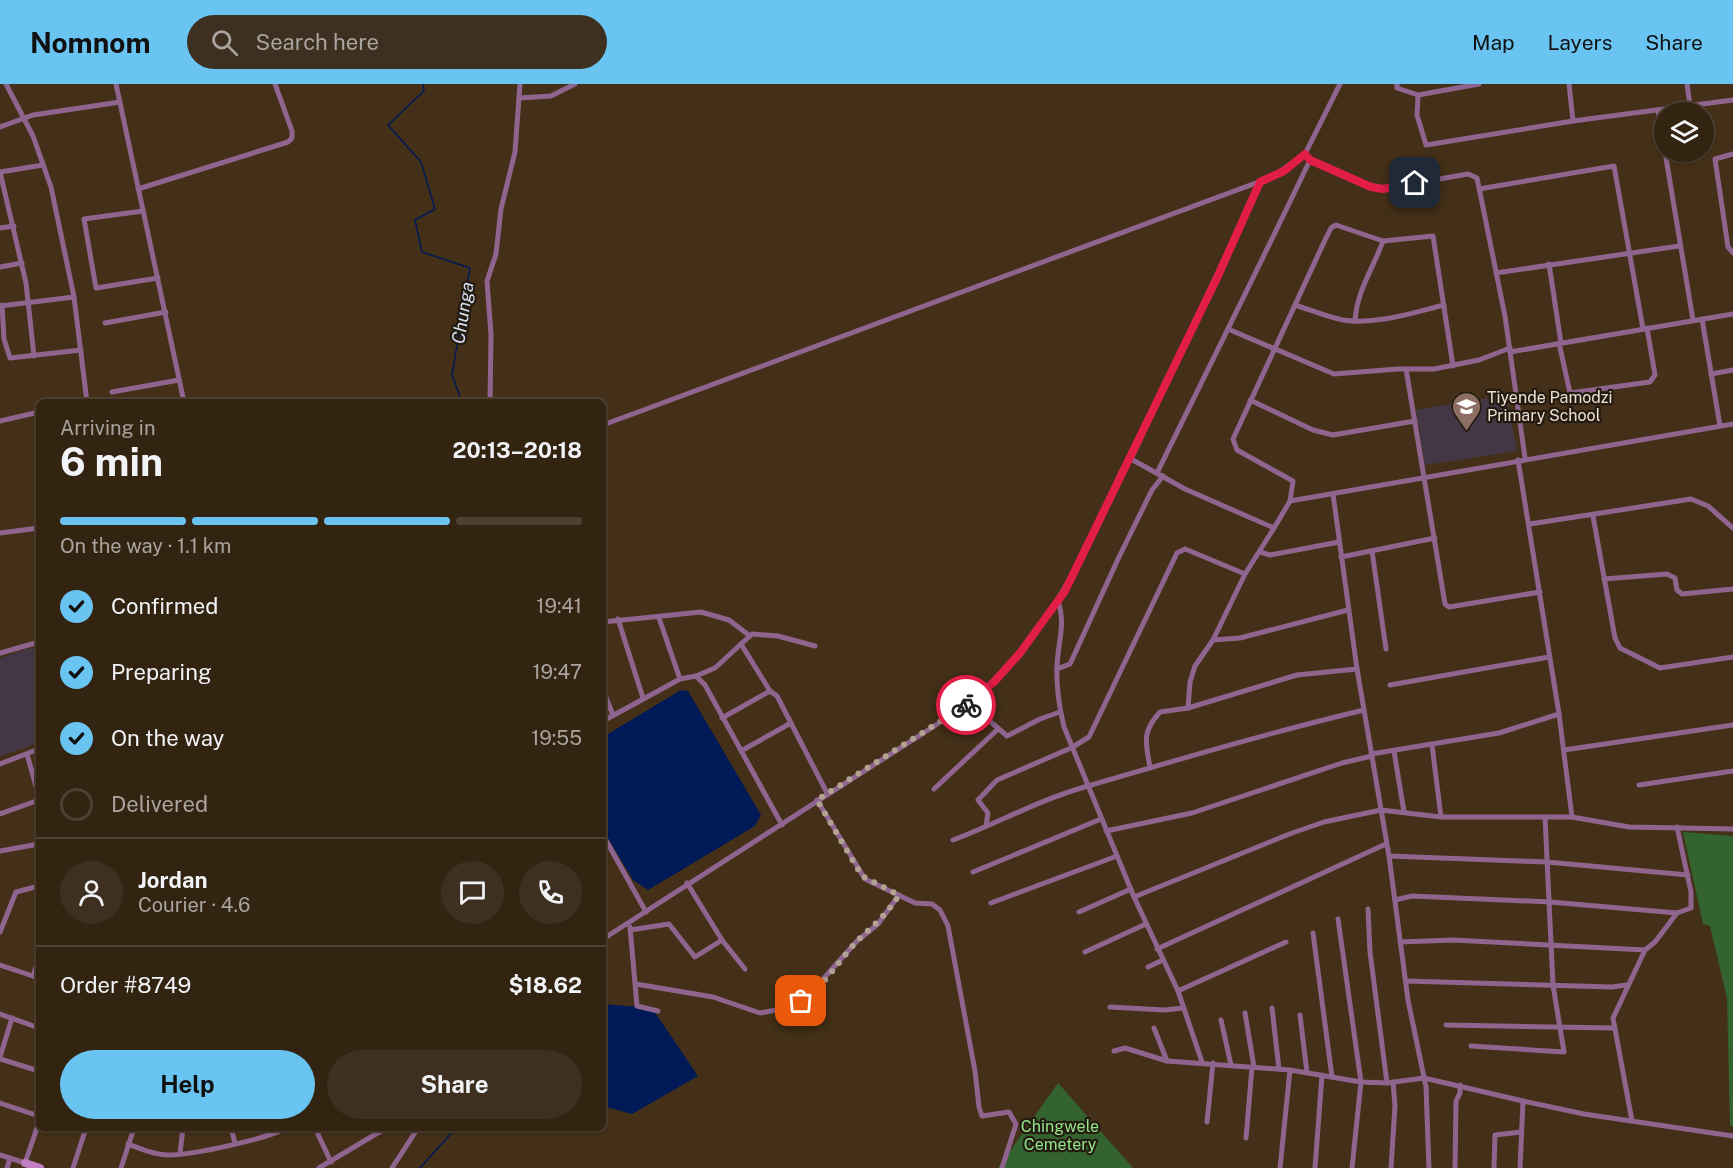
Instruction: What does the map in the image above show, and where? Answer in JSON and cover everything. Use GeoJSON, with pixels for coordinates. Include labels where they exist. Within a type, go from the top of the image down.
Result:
{"type":"FeatureCollection","features":[{"type":"Feature","properties":{"kind":"street"},"geometry":{"type":"LineString","coordinates":[[6,84],[44,165],[51,188],[74,297],[86,399]]}},
{"type":"Feature","properties":{"kind":"street"},"geometry":{"type":"LineString","coordinates":[[116,84],[183,399]]}},
{"type":"Feature","properties":{"kind":"street"},"geometry":{"type":"LineString","coordinates":[[138,189],[288,142],[292,138],[292,131],[275,84]]}},
{"type":"Feature","properties":{"kind":"street"},"geometry":{"type":"LineString","coordinates":[[490,399],[491,335],[487,280],[496,254],[501,209],[515,152],[519,84]]}},
{"type":"Feature","properties":{"kind":"street"},"geometry":{"type":"LineString","coordinates":[[519,98],[551,96],[575,84]]}},
{"type":"Feature","properties":{"kind":"street"},"geometry":{"type":"LineString","coordinates":[[606,424],[1260,182],[1284,171],[1305,154],[1340,84]]}},
{"type":"Feature","properties":{"kind":"street"},"geometry":{"type":"LineString","coordinates":[[1397,84],[1397,88],[1418,95],[1479,84]]}},
{"type":"Feature","properties":{"kind":"street"},"geometry":{"type":"LineString","coordinates":[[1569,84],[1573,121]]}},
{"type":"Feature","properties":{"kind":"street"},"geometry":{"type":"LineString","coordinates":[[1687,84],[1689,102]]}},
{"type":"Feature","properties":{"kind":"street"},"geometry":{"type":"LineString","coordinates":[[1418,95],[1417,115],[1426,145],[1654,111]]}},
{"type":"Feature","properties":{"kind":"street"},"geometry":{"type":"LineString","coordinates":[[1714,103],[1733,100]]}},
{"type":"Feature","properties":{"kind":"street"},"geometry":{"type":"LineString","coordinates":[[0,127],[23,117],[120,102]]}},
{"type":"Feature","properties":{"kind":"street"},"geometry":{"type":"LineString","coordinates":[[1305,154],[1310,160],[1359,182],[1383,189],[1468,174],[1477,178],[1510,350],[1525,458]]}},
{"type":"Feature","properties":{"kind":"street"},"geometry":{"type":"LineString","coordinates":[[1733,154],[1715,159],[1728,247],[1733,253]]}},
{"type":"Feature","properties":{"kind":"street"},"geometry":{"type":"LineString","coordinates":[[1057,669],[1070,664],[1310,160]]}},
{"type":"Feature","properties":{"kind":"street"},"geometry":{"type":"LineString","coordinates":[[1666,162],[1693,320]]}},
{"type":"Feature","properties":{"kind":"street"},"geometry":{"type":"LineString","coordinates":[[34,356],[29,303],[22,263],[0,172],[44,165]]}},
{"type":"Feature","properties":{"kind":"street"},"geometry":{"type":"LineString","coordinates":[[1479,189],[1614,166],[1628,253],[1654,375],[1650,382],[1570,393],[1560,343],[1549,264]]}},
{"type":"Feature","properties":{"kind":"street"},"geometry":{"type":"LineString","coordinates":[[606,938],[630,926],[687,883],[782,825],[817,800],[969,703],[994,682],[1020,653],[1058,601],[1088,548],[1122,470],[1131,459],[1260,182]]}},
{"type":"Feature","properties":{"kind":"street"},"geometry":{"type":"LineString","coordinates":[[143,211],[84,219],[96,288],[158,278]]}},
{"type":"Feature","properties":{"kind":"street"},"geometry":{"type":"LineString","coordinates":[[1188,708],[1190,682],[1195,666],[1214,640],[1245,574],[1290,501],[1293,481],[1290,477],[1237,450],[1234,445],[1236,429],[1334,226],[1340,225],[1383,241],[1433,236],[1453,366]]}},
{"type":"Feature","properties":{"kind":"street"},"geometry":{"type":"LineString","coordinates":[[0,228],[14,226]]}},
{"type":"Feature","properties":{"kind":"street"},"geometry":{"type":"LineString","coordinates":[[1355,321],[1362,284],[1375,264],[1383,241]]}},
{"type":"Feature","properties":{"kind":"street"},"geometry":{"type":"LineString","coordinates":[[1496,273],[1679,246]]}},
{"type":"Feature","properties":{"kind":"street"},"geometry":{"type":"LineString","coordinates":[[0,267],[22,263]]}},
{"type":"Feature","properties":{"kind":"street"},"geometry":{"type":"LineString","coordinates":[[74,297],[1,306],[2,339],[10,358],[81,350]]}},
{"type":"Feature","properties":{"kind":"street"},"geometry":{"type":"LineString","coordinates":[[1295,305],[1330,317],[1355,321],[1419,312],[1444,305]]}},
{"type":"Feature","properties":{"kind":"street"},"geometry":{"type":"LineString","coordinates":[[105,323],[166,312]]}},
{"type":"Feature","properties":{"kind":"street"},"geometry":{"type":"LineString","coordinates":[[1228,329],[1334,374],[1434,369],[1479,360],[1510,350],[1733,314]]}},
{"type":"Feature","properties":{"kind":"street"},"geometry":{"type":"LineString","coordinates":[[1702,319],[1720,426]]}},
{"type":"Feature","properties":{"kind":"street"},"geometry":{"type":"LineString","coordinates":[[1406,369],[1446,606],[1540,592]]}},
{"type":"Feature","properties":{"kind":"street"},"geometry":{"type":"LineString","coordinates":[[1712,374],[1733,370]]}},
{"type":"Feature","properties":{"kind":"street"},"geometry":{"type":"LineString","coordinates":[[112,392],[179,380]]}},
{"type":"Feature","properties":{"kind":"street"},"geometry":{"type":"LineString","coordinates":[[1250,400],[1313,430],[1334,435],[1415,421]]}},
{"type":"Feature","properties":{"kind":"street"},"geometry":{"type":"LineString","coordinates":[[0,421],[36,413]]}},
{"type":"Feature","properties":{"kind":"street"},"geometry":{"type":"LineString","coordinates":[[1290,501],[1525,458],[1733,424]]}},
{"type":"Feature","properties":{"kind":"street"},"geometry":{"type":"LineString","coordinates":[[1131,459],[1185,489],[1274,528]]}},
{"type":"Feature","properties":{"kind":"street"},"geometry":{"type":"LineString","coordinates":[[1518,460],[1559,714],[1572,818]]}},
{"type":"Feature","properties":{"kind":"street"},"geometry":{"type":"LineString","coordinates":[[1333,494],[1348,610],[1389,856],[1406,981],[1424,1078],[1429,1120],[1429,1168]]}},
{"type":"Feature","properties":{"kind":"street"},"geometry":{"type":"LineString","coordinates":[[1530,524],[1691,499],[1708,506],[1733,528]]}},
{"type":"Feature","properties":{"kind":"street"},"geometry":{"type":"LineString","coordinates":[[1593,516],[1615,638],[1620,648],[1660,668],[1733,657]]}},
{"type":"Feature","properties":{"kind":"street"},"geometry":{"type":"LineString","coordinates":[[0,533],[36,528]]}},
{"type":"Feature","properties":{"kind":"street"},"geometry":{"type":"LineString","coordinates":[[1341,557],[1435,538]]}},
{"type":"Feature","properties":{"kind":"street"},"geometry":{"type":"LineString","coordinates":[[1260,552],[1270,555],[1339,542]]}},
{"type":"Feature","properties":{"kind":"street"},"geometry":{"type":"LineString","coordinates":[[986,826],[988,813],[978,800],[997,780],[1087,739],[1177,554],[1185,549],[1245,574]]}},
{"type":"Feature","properties":{"kind":"street"},"geometry":{"type":"LineString","coordinates":[[1372,551],[1386,649]]}},
{"type":"Feature","properties":{"kind":"street"},"geometry":{"type":"LineString","coordinates":[[1604,579],[1667,574],[1675,578],[1679,594],[1733,589]]}},
{"type":"Feature","properties":{"kind":"street"},"geometry":{"type":"LineString","coordinates":[[1058,601],[1063,616],[1056,697],[1071,748],[1134,897],[1178,991],[1202,1062]]}},
{"type":"Feature","properties":{"kind":"street"},"geometry":{"type":"LineString","coordinates":[[1214,640],[1240,638],[1348,610]]}},
{"type":"Feature","properties":{"kind":"street"},"geometry":{"type":"LineString","coordinates":[[606,621],[638,616],[659,618],[690,612],[708,613],[729,620],[750,636],[778,636],[814,646]]}},
{"type":"Feature","properties":{"kind":"street"},"geometry":{"type":"LineString","coordinates":[[659,618],[680,679]]}},
{"type":"Feature","properties":{"kind":"street"},"geometry":{"type":"LineString","coordinates":[[618,619],[643,698]]}},
{"type":"Feature","properties":{"kind":"street"},"geometry":{"type":"LineString","coordinates":[[606,719],[680,679],[696,676],[723,662],[750,636]]}},
{"type":"Feature","properties":{"kind":"street"},"geometry":{"type":"LineString","coordinates":[[0,653],[36,643]]}},
{"type":"Feature","properties":{"kind":"street"},"geometry":{"type":"LineString","coordinates":[[741,644],[770,692],[777,696],[827,794]]}},
{"type":"Feature","properties":{"kind":"street"},"geometry":{"type":"LineString","coordinates":[[1390,685],[1549,657]]}},
{"type":"Feature","properties":{"kind":"street"},"geometry":{"type":"LineString","coordinates":[[1150,768],[1145,738],[1150,724],[1160,712],[1188,708],[1297,675],[1358,669]]}},
{"type":"Feature","properties":{"kind":"street"},"geometry":{"type":"LineString","coordinates":[[696,676],[705,686],[782,825]]}},
{"type":"Feature","properties":{"kind":"street"},"geometry":{"type":"LineString","coordinates":[[722,718],[770,692]]}},
{"type":"Feature","properties":{"kind":"street"},"geometry":{"type":"LineString","coordinates":[[606,698],[613,715]]}},
{"type":"Feature","properties":{"kind":"street"},"geometry":{"type":"LineString","coordinates":[[969,703],[997,730],[1010,736],[1040,719],[1060,712]]}},
{"type":"Feature","properties":{"kind":"street"},"geometry":{"type":"LineString","coordinates":[[953,840],[1087,786],[1291,727],[1364,710]]}},
{"type":"Feature","properties":{"kind":"street"},"geometry":{"type":"LineString","coordinates":[[1106,831],[1192,813],[1372,755],[1512,730],[1559,714]]}},
{"type":"Feature","properties":{"kind":"street"},"geometry":{"type":"LineString","coordinates":[[741,751],[791,723]]}},
{"type":"Feature","properties":{"kind":"street"},"geometry":{"type":"LineString","coordinates":[[1564,750],[1733,725]]}},
{"type":"Feature","properties":{"kind":"street"},"geometry":{"type":"LineString","coordinates":[[934,789],[997,730]]}},
{"type":"Feature","properties":{"kind":"street"},"geometry":{"type":"LineString","coordinates":[[1432,745],[1441,817]]}},
{"type":"Feature","properties":{"kind":"street"},"geometry":{"type":"LineString","coordinates":[[0,764],[36,750]]}},
{"type":"Feature","properties":{"kind":"street"},"geometry":{"type":"LineString","coordinates":[[1394,751],[1404,812]]}},
{"type":"Feature","properties":{"kind":"street"},"geometry":{"type":"LineString","coordinates":[[27,754],[36,788]]}},
{"type":"Feature","properties":{"kind":"street"},"geometry":{"type":"LineString","coordinates":[[1639,784],[1733,771]]}},
{"type":"Feature","properties":{"kind":"street"},"geometry":{"type":"LineString","coordinates":[[0,814],[36,800]]}},
{"type":"Feature","properties":{"kind":"street"},"geometry":{"type":"LineString","coordinates":[[817,800],[862,876],[915,903],[932,904],[940,910],[948,926],[982,1116],[1009,1112],[1016,1124],[1002,1168]]}},
{"type":"Feature","properties":{"kind":"street"},"geometry":{"type":"LineString","coordinates":[[1134,897],[1292,833],[1324,822],[1381,810],[1441,817],[1572,818],[1629,827],[1733,829]]}},
{"type":"Feature","properties":{"kind":"street"},"geometry":{"type":"LineString","coordinates":[[1472,1046],[1564,1052],[1553,984],[1545,817]]}},
{"type":"Feature","properties":{"kind":"street"},"geometry":{"type":"LineString","coordinates":[[973,872],[1101,819]]}},
{"type":"Feature","properties":{"kind":"street"},"geometry":{"type":"LineString","coordinates":[[1395,900],[1412,896],[1550,902],[1677,913],[1691,908],[1688,875],[1677,827]]}},
{"type":"Feature","properties":{"kind":"street"},"geometry":{"type":"LineString","coordinates":[[606,840],[646,912]]}},
{"type":"Feature","properties":{"kind":"street"},"geometry":{"type":"LineString","coordinates":[[1157,949],[1254,907],[1386,844]]}},
{"type":"Feature","properties":{"kind":"street"},"geometry":{"type":"LineString","coordinates":[[0,851],[36,845]]}},
{"type":"Feature","properties":{"kind":"street"},"geometry":{"type":"LineString","coordinates":[[991,903],[1117,856]]}},
{"type":"Feature","properties":{"kind":"street"},"geometry":{"type":"LineString","coordinates":[[1389,856],[1547,862],[1688,875]]}},
{"type":"Feature","properties":{"kind":"street"},"geometry":{"type":"LineString","coordinates":[[687,883],[722,940],[745,969]]}},
{"type":"Feature","properties":{"kind":"street"},"geometry":{"type":"LineString","coordinates":[[0,932],[16,892],[36,887]]}},
{"type":"Feature","properties":{"kind":"street"},"geometry":{"type":"LineString","coordinates":[[1079,912],[1131,890]]}},
{"type":"Feature","properties":{"kind":"street"},"geometry":{"type":"LineString","coordinates":[[636,984],[713,997],[760,1013],[792,1007],[819,988],[824,978],[858,941],[878,924],[899,895]]}},
{"type":"Feature","properties":{"kind":"street"},"geometry":{"type":"LineString","coordinates":[[1368,909],[1370,952],[1395,1106],[1390,1168]]}},
{"type":"Feature","properties":{"kind":"street"},"geometry":{"type":"LineString","coordinates":[[1632,1121],[1613,1028],[1613,1018],[1645,950],[1655,942],[1677,913]]}},
{"type":"Feature","properties":{"kind":"street"},"geometry":{"type":"LineString","coordinates":[[1338,919],[1361,1082],[1352,1168]]}},
{"type":"Feature","properties":{"kind":"street"},"geometry":{"type":"LineString","coordinates":[[630,926],[669,924],[695,957],[722,940]]}},
{"type":"Feature","properties":{"kind":"street"},"geometry":{"type":"LineString","coordinates":[[1085,952],[1146,924]]}},
{"type":"Feature","properties":{"kind":"street"},"geometry":{"type":"LineString","coordinates":[[630,926],[637,1006],[658,1011]]}},
{"type":"Feature","properties":{"kind":"street"},"geometry":{"type":"LineString","coordinates":[[1313,933],[1332,1077]]}},
{"type":"Feature","properties":{"kind":"street"},"geometry":{"type":"LineString","coordinates":[[1400,942],[1453,940],[1645,950]]}},
{"type":"Feature","properties":{"kind":"street"},"geometry":{"type":"LineString","coordinates":[[1178,991],[1286,942]]}},
{"type":"Feature","properties":{"kind":"street"},"geometry":{"type":"LineString","coordinates":[[1148,967],[1163,960]]}},
{"type":"Feature","properties":{"kind":"street"},"geometry":{"type":"LineString","coordinates":[[0,965],[36,977]]}},
{"type":"Feature","properties":{"kind":"street"},"geometry":{"type":"LineString","coordinates":[[1406,981],[1627,985]]}},
{"type":"Feature","properties":{"kind":"street"},"geometry":{"type":"LineString","coordinates":[[1110,1007],[1164,1010],[1184,1008]]}},
{"type":"Feature","properties":{"kind":"street"},"geometry":{"type":"LineString","coordinates":[[1272,1008],[1278,1069]]}},
{"type":"Feature","properties":{"kind":"street"},"geometry":{"type":"LineString","coordinates":[[1245,1012],[1253,1067],[1246,1138]]}},
{"type":"Feature","properties":{"kind":"street"},"geometry":{"type":"LineString","coordinates":[[0,1014],[36,1027]]}},
{"type":"Feature","properties":{"kind":"street"},"geometry":{"type":"LineString","coordinates":[[1300,1015],[1307,1072]]}},
{"type":"Feature","properties":{"kind":"street"},"geometry":{"type":"LineString","coordinates":[[12,1018],[0,1058],[36,1070]]}},
{"type":"Feature","properties":{"kind":"street"},"geometry":{"type":"LineString","coordinates":[[1221,1020],[1231,1065]]}},
{"type":"Feature","properties":{"kind":"street"},"geometry":{"type":"LineString","coordinates":[[1446,1025],[1613,1028]]}},
{"type":"Feature","properties":{"kind":"street"},"geometry":{"type":"LineString","coordinates":[[1154,1028],[1167,1061]]}},
{"type":"Feature","properties":{"kind":"street"},"geometry":{"type":"LineString","coordinates":[[1114,1051],[1125,1048],[1167,1061],[1290,1070],[1361,1082],[1390,1083],[1424,1078],[1460,1084],[1490,1095],[1632,1121],[1733,1136]]}},
{"type":"Feature","properties":{"kind":"street"},"geometry":{"type":"LineString","coordinates":[[1207,1122],[1213,1063]]}},
{"type":"Feature","properties":{"kind":"street"},"geometry":{"type":"LineString","coordinates":[[1280,1168],[1290,1070]]}},
{"type":"Feature","properties":{"kind":"street"},"geometry":{"type":"LineString","coordinates":[[1315,1168],[1322,1075]]}},
{"type":"Feature","properties":{"kind":"street"},"geometry":{"type":"LineString","coordinates":[[1455,1168],[1456,1101],[1460,1093],[1460,1084]]}},
{"type":"Feature","properties":{"kind":"street"},"geometry":{"type":"LineString","coordinates":[[1520,1168],[1523,1101]]}},
{"type":"Feature","properties":{"kind":"street"},"geometry":{"type":"LineString","coordinates":[[0,1103],[36,1115]]}},
{"type":"Feature","properties":{"kind":"street"},"geometry":{"type":"LineString","coordinates":[[25,1163],[36,1131]]}},
{"type":"Feature","properties":{"kind":"street"},"geometry":{"type":"LineString","coordinates":[[72,1168],[85,1131]]}},
{"type":"Feature","properties":{"kind":"street"},"geometry":{"type":"LineString","coordinates":[[121,1168],[133,1131]]}},
{"type":"Feature","properties":{"kind":"street"},"geometry":{"type":"LineString","coordinates":[[180,1154],[183,1131]]}},
{"type":"Feature","properties":{"kind":"street"},"geometry":{"type":"LineString","coordinates":[[232,1131],[235,1143]]}},
{"type":"Feature","properties":{"kind":"street"},"geometry":{"type":"LineString","coordinates":[[129,1144],[152,1153],[180,1154],[235,1143],[276,1131]]}},
{"type":"Feature","properties":{"kind":"street"},"geometry":{"type":"LineString","coordinates":[[316,1131],[332,1162]]}},
{"type":"Feature","properties":{"kind":"street"},"geometry":{"type":"LineString","coordinates":[[320,1168],[381,1131]]}},
{"type":"Feature","properties":{"kind":"street"},"geometry":{"type":"LineString","coordinates":[[392,1168],[416,1131]]}},
{"type":"Feature","properties":{"kind":"street"},"geometry":{"type":"LineString","coordinates":[[1494,1168],[1495,1135],[1521,1132]]}},
{"type":"Feature","properties":{"kind":"street"},"geometry":{"type":"LineString","coordinates":[[0,1155],[40,1168]]}},
{"type":"Feature","properties":{"kind":"street"},"geometry":{"type":"LineString","coordinates":[[7,1168],[10,1158]]}},
{"type":"Feature","properties":{"kind":"shaded area","name":"Tiyende Pamodzi Primary School"},"geometry":{"type":"Polygon","coordinates":[[[1506,395],[1517,451],[1425,465],[1416,410],[1506,395]]]}},
{"type":"Feature","properties":{"kind":"shaded area"},"geometry":{"type":"Polygon","coordinates":[[[33,647],[36,656],[36,744],[0,756],[0,658],[33,647]]]}},
{"type":"Feature","properties":{"kind":"shaded area"},"geometry":{"type":"Polygon","coordinates":[[[681,690],[688,691],[761,815],[755,826],[648,890],[633,880],[606,835],[606,735],[681,690]]]}},
{"type":"Feature","properties":{"kind":"shaded area"},"geometry":{"type":"Polygon","coordinates":[[[606,1004],[652,1008],[698,1076],[632,1114],[606,1107],[606,1004]]]}},
{"type":"Feature","properties":{"kind":"green space"},"geometry":{"type":"Polygon","coordinates":[[[1683,832],[1733,836],[1733,1126],[1730,1126],[1727,998],[1710,926],[1703,924],[1683,832]]]}},
{"type":"Feature","properties":{"kind":"green space","name":"Chingwele Cemetery"},"geometry":{"type":"Polygon","coordinates":[[[1058,1083],[1133,1168],[998,1168],[1058,1083]]]}},
{"type":"Feature","properties":{"kind":"waterway","name":"Chunga"},"geometry":{"type":"LineString","coordinates":[[423,84],[424,91],[388,125],[421,162],[435,209],[415,220],[422,252],[470,268],[452,375],[461,399]]}},
{"type":"Feature","properties":{"kind":"waterway","name":"Chunga"},"geometry":{"type":"LineString","coordinates":[[420,1168],[453,1131]]}},
{"type":"Feature","properties":{"kind":"way so far"},"geometry":{"type":"LineString","coordinates":[[801,1001],[819,988],[824,978],[886,915],[899,895],[862,876],[817,800],[966,705]]}},
{"type":"Feature","properties":{"kind":"place","name":"Tiyende Pamodzi Primary School"},"geometry":{"type":"Point","coordinates":[1466,432]}},
{"type":"Feature","properties":{"kind":"route"},"geometry":{"type":"LineString","coordinates":[[966,705],[994,682],[1034,637],[1065,591],[1088,548],[1122,470],[1131,459],[1260,182],[1284,171],[1305,154],[1310,160],[1371,187],[1383,189],[1415,183]]}}]}
